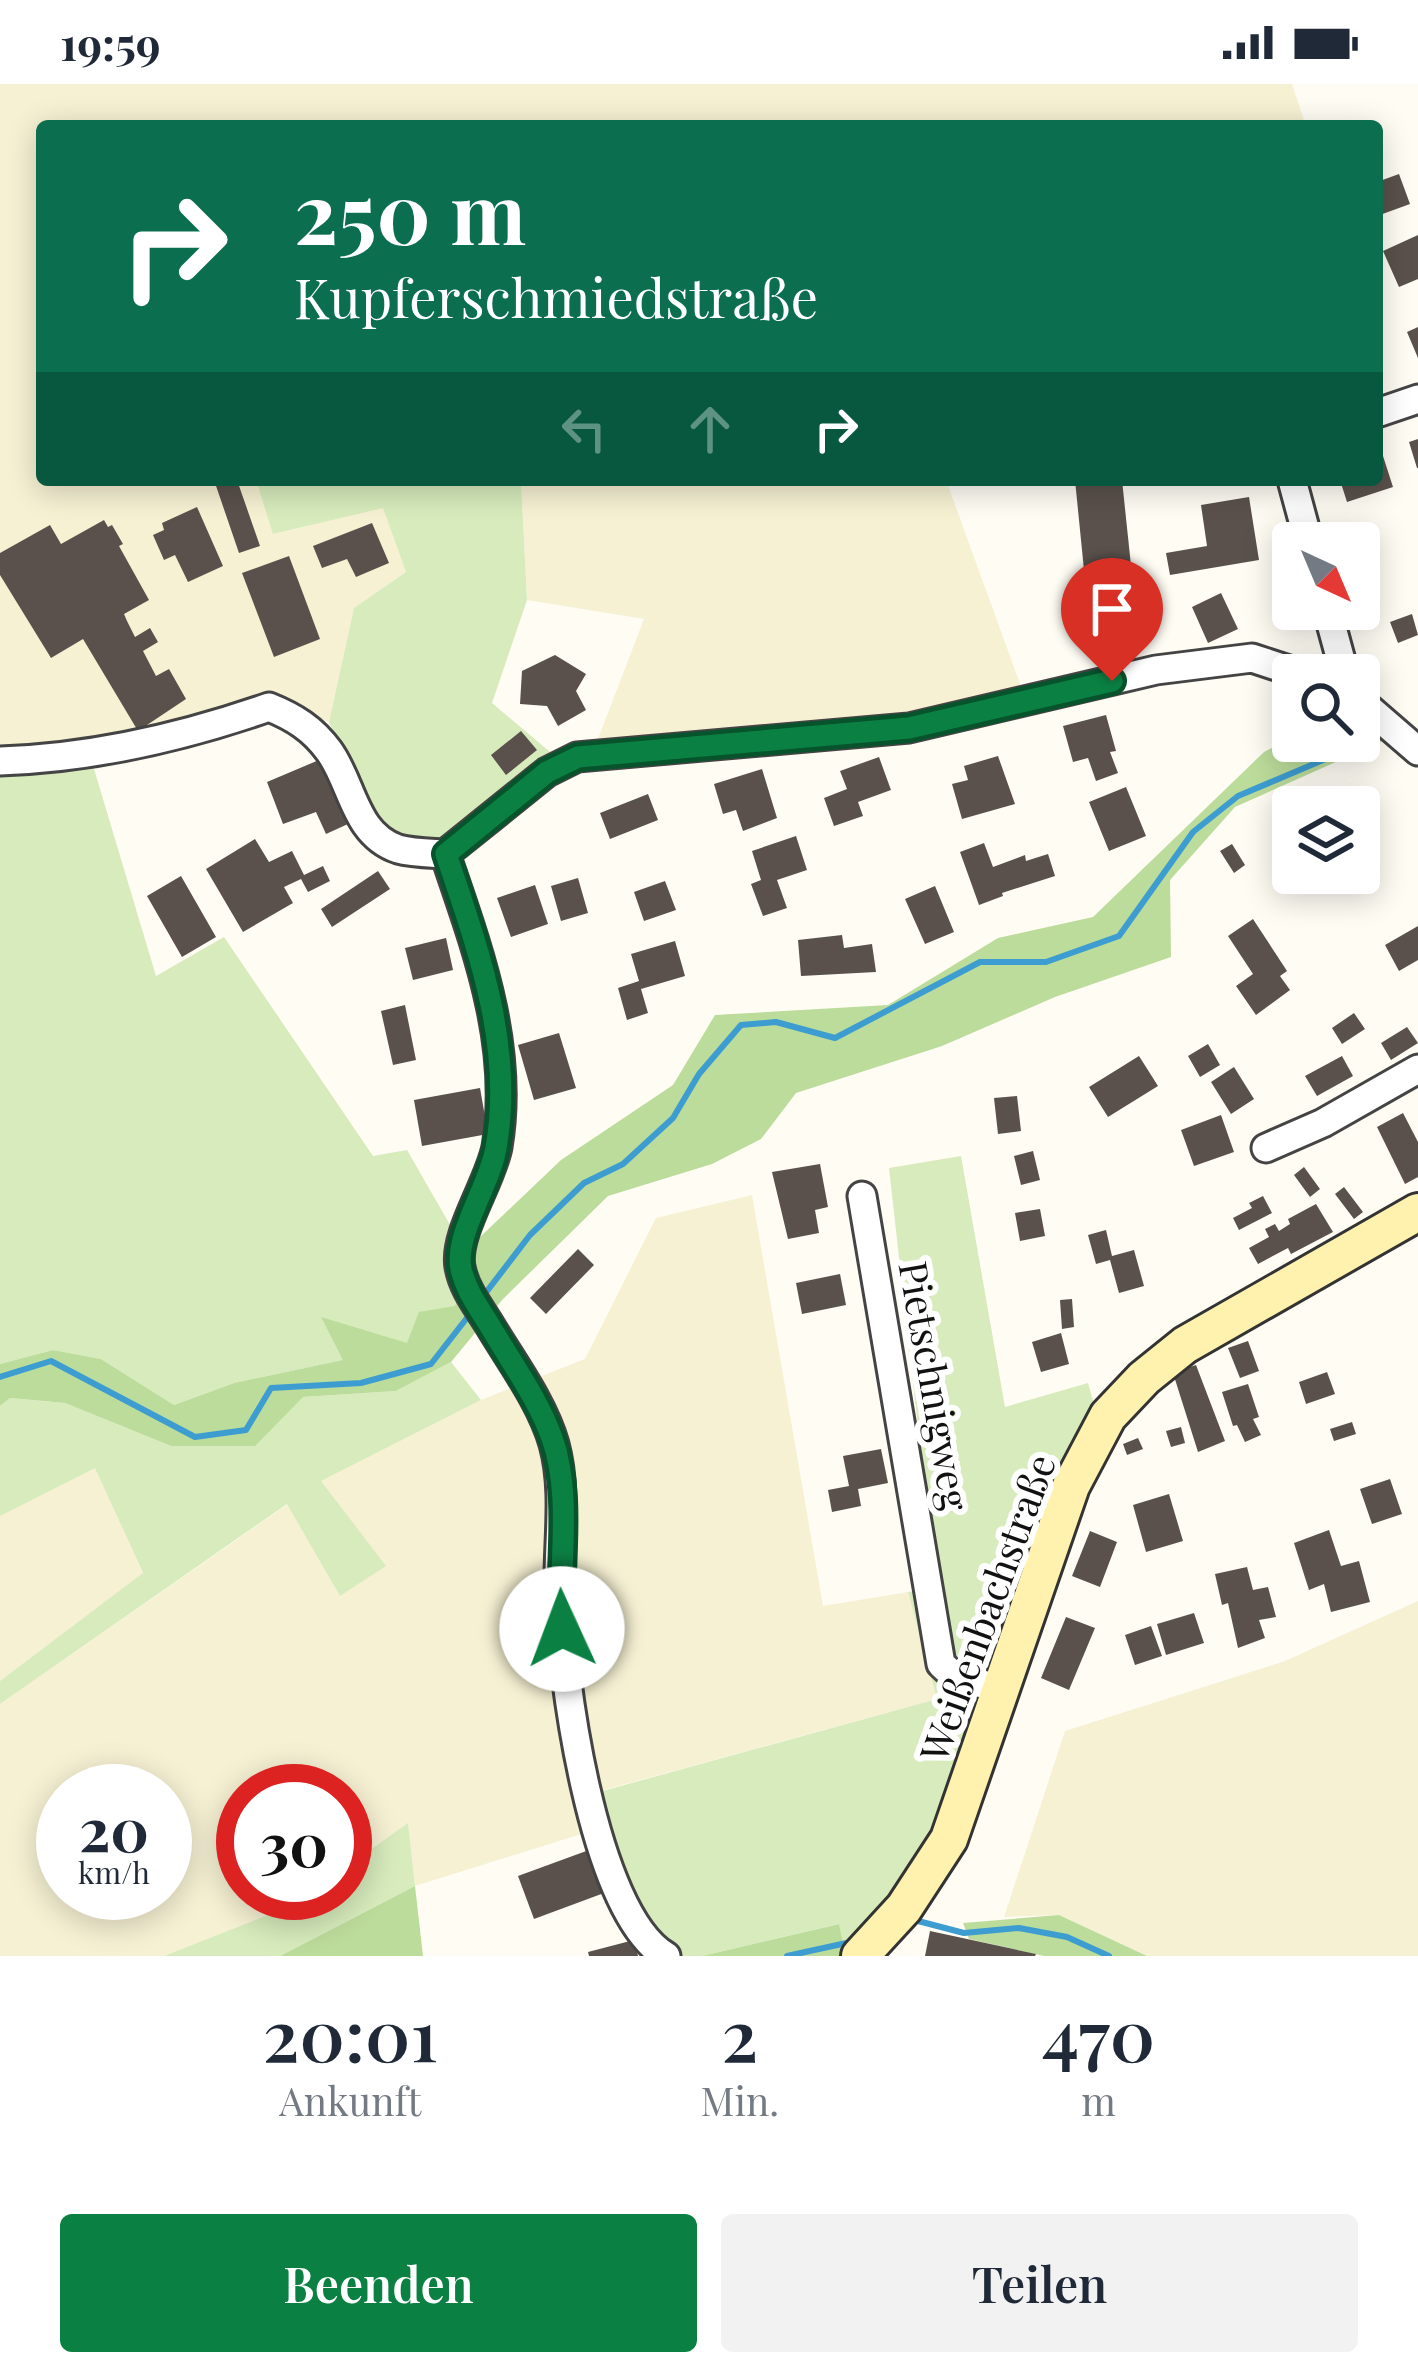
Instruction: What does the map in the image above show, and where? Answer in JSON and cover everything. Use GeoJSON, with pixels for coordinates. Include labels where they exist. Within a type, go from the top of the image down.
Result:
{"type":"FeatureCollection","features":[{"type":"Feature","properties":{"kind":"main road","name":"Weißenbachstraße"},"geometry":{"type":"LineString","coordinates":[[871,1952],[950,1839],[1071,1486],[1108,1416],[1185,1345],[1418,1212]]}},
{"type":"Feature","properties":{"kind":"street"},"geometry":{"type":"LineString","coordinates":[[1383,411],[1418,399]]}},
{"type":"Feature","properties":{"kind":"street"},"geometry":{"type":"LineString","coordinates":[[1294,486],[1303,522]]}},
{"type":"Feature","properties":{"kind":"street"},"geometry":{"type":"LineString","coordinates":[[0,761],[94,752],[206,729],[269,707],[313,731],[332,755],[362,822],[385,842],[401,850],[446,854],[547,772],[578,757],[909,728],[1156,670],[1252,658],[1272,665]]}},
{"type":"Feature","properties":{"kind":"street"},"geometry":{"type":"LineString","coordinates":[[1380,718],[1411,745]]}},
{"type":"Feature","properties":{"kind":"street"},"geometry":{"type":"LineString","coordinates":[[446,854],[485,971],[497,1034],[498,1133],[491,1172],[460,1247],[460,1265],[467,1289],[553,1442],[562,1493],[562,1629],[577,1735],[601,1848],[620,1901],[637,1931],[666,1956]]}},
{"type":"Feature","properties":{"kind":"street"},"geometry":{"type":"LineString","coordinates":[[1266,1148],[1323,1123],[1418,1069]]}},
{"type":"Feature","properties":{"kind":"street","name":"Pietschnigweg"},"geometry":{"type":"LineString","coordinates":[[862,1196],[941,1664],[955,1677],[1002,1689]]}},
{"type":"Feature","properties":{"kind":"shaded area"},"geometry":{"type":"Polygon","coordinates":[[[0,84],[1292,84],[1304,120],[36,120],[36,486],[258,486],[274,534],[383,507],[406,572],[354,608],[329,722],[243,705],[91,759],[0,758],[0,84]]]}},
{"type":"Feature","properties":{"kind":"shaded area"},"geometry":{"type":"Polygon","coordinates":[[[521,486],[948,486],[1023,692],[902,721],[596,744],[644,619],[527,600],[521,486]]]}},
{"type":"Feature","properties":{"kind":"shaded area"},"geometry":{"type":"Polygon","coordinates":[[[752,1195],[823,1606],[908,1592],[937,1699],[600,1791],[604,1827],[415,1886],[408,1824],[372,1849],[372,1764],[216,1764],[216,1920],[256,1920],[164,1956],[0,1956],[0,1704],[288,1504],[340,1596],[385,1566],[321,1481],[481,1400],[585,1359],[656,1218],[752,1195]]]}},
{"type":"Feature","properties":{"kind":"shaded area"},"geometry":{"type":"Polygon","coordinates":[[[95,1467],[143,1574],[0,1681],[0,1516],[95,1467]]]}},
{"type":"Feature","properties":{"kind":"shaded area"},"geometry":{"type":"Polygon","coordinates":[[[1418,1601],[1418,1956],[1147,1956],[1059,1915],[1004,1917],[1065,1731],[1285,1661],[1418,1601]]]}},
{"type":"Feature","properties":{"kind":"green space"},"geometry":{"type":"Polygon","coordinates":[[[258,486],[521,486],[527,600],[492,703],[556,757],[447,840],[401,842],[379,827],[329,722],[354,608],[406,572],[383,508],[273,534],[258,486]]]}},
{"type":"Feature","properties":{"kind":"green space"},"geometry":{"type":"Polygon","coordinates":[[[1272,748],[1272,762],[1336,762],[1272,786],[1272,790],[1235,807],[1170,880],[1171,957],[1055,997],[942,1046],[796,1093],[761,1139],[712,1164],[608,1196],[503,1299],[451,1362],[396,1391],[303,1397],[255,1446],[171,1446],[65,1403],[10,1398],[0,1406],[0,1364],[53,1350],[101,1359],[174,1405],[234,1383],[343,1360],[321,1317],[407,1343],[419,1312],[455,1306],[480,1237],[561,1160],[673,1085],[715,1015],[888,1005],[998,938],[1093,917],[1272,748]]]}},
{"type":"Feature","properties":{"kind":"green space"},"geometry":{"type":"Polygon","coordinates":[[[0,758],[91,759],[156,976],[224,937],[373,1156],[407,1150],[469,1258],[455,1306],[407,1344],[322,1319],[344,1360],[234,1383],[174,1405],[101,1359],[53,1350],[0,1364],[0,758]]]}},
{"type":"Feature","properties":{"kind":"green space"},"geometry":{"type":"Polygon","coordinates":[[[961,1156],[1005,1407],[1088,1383],[1098,1418],[931,1843],[886,1914],[845,1954],[838,1924],[702,1956],[650,1956],[604,1827],[599,1792],[937,1699],[908,1592],[936,1587],[889,1168],[961,1156]]]}},
{"type":"Feature","properties":{"kind":"green space"},"geometry":{"type":"Polygon","coordinates":[[[451,1362],[481,1400],[321,1481],[386,1566],[340,1596],[287,1504],[0,1704],[0,1681],[143,1573],[95,1468],[0,1516],[0,1406],[10,1398],[65,1403],[171,1446],[302,1397],[396,1391],[451,1362]]]}},
{"type":"Feature","properties":{"kind":"green space"},"geometry":{"type":"Polygon","coordinates":[[[408,1823],[415,1886],[372,1908],[372,1849],[408,1823]]]}},
{"type":"Feature","properties":{"kind":"green space"},"geometry":{"type":"Polygon","coordinates":[[[415,1886],[423,1956],[280,1956],[349,1920],[372,1920],[372,1908],[415,1886]]]}},
{"type":"Feature","properties":{"kind":"green space"},"geometry":{"type":"Polygon","coordinates":[[[1059,1915],[1147,1956],[1044,1956],[969,1939],[963,1923],[1059,1915]]]}},
{"type":"Feature","properties":{"kind":"green space"},"geometry":{"type":"Polygon","coordinates":[[[255,1920],[349,1920],[280,1956],[164,1956],[255,1920]]]}},
{"type":"Feature","properties":{"kind":"green space"},"geometry":{"type":"Polygon","coordinates":[[[839,1924],[845,1954],[840,1956],[702,1956],[839,1924]]]}},
{"type":"Feature","properties":{"kind":"building"},"geometry":{"type":"Polygon","coordinates":[[[1399,174],[1410,204],[1383,214],[1383,180],[1399,174]]]}},
{"type":"Feature","properties":{"kind":"building"},"geometry":{"type":"Polygon","coordinates":[[[1418,235],[1418,279],[1399,287],[1383,251],[1418,235]]]}},
{"type":"Feature","properties":{"kind":"building"},"geometry":{"type":"Polygon","coordinates":[[[1418,327],[1418,358],[1407,332],[1418,327]]]}},
{"type":"Feature","properties":{"kind":"building"},"geometry":{"type":"Polygon","coordinates":[[[1418,439],[1418,468],[1417,468],[1409,442],[1418,439]]]}},
{"type":"Feature","properties":{"kind":"building"},"geometry":{"type":"Polygon","coordinates":[[[1383,456],[1393,487],[1347,502],[1342,486],[1383,486],[1383,456]]]}},
{"type":"Feature","properties":{"kind":"building"},"geometry":{"type":"Polygon","coordinates":[[[216,486],[239,486],[260,546],[239,553],[216,486]]]}},
{"type":"Feature","properties":{"kind":"building"},"geometry":{"type":"Polygon","coordinates":[[[1076,486],[1123,486],[1131,604],[1096,608],[1094,580],[1085,580],[1076,486]]]}},
{"type":"Feature","properties":{"kind":"building"},"geometry":{"type":"Polygon","coordinates":[[[1249,497],[1259,560],[1170,575],[1166,553],[1207,546],[1201,505],[1249,497]]]}},
{"type":"Feature","properties":{"kind":"building"},"geometry":{"type":"Polygon","coordinates":[[[197,507],[223,566],[188,582],[175,555],[164,560],[153,535],[164,530],[162,523],[197,507]]]}},
{"type":"Feature","properties":{"kind":"building"},"geometry":{"type":"Polygon","coordinates":[[[104,520],[123,544],[119,546],[149,600],[124,614],[127,621],[135,637],[150,628],[158,642],[143,651],[156,676],[169,669],[186,699],[138,731],[83,639],[51,658],[0,575],[0,553],[50,525],[61,544],[104,520]]]}},
{"type":"Feature","properties":{"kind":"building"},"geometry":{"type":"Polygon","coordinates":[[[372,523],[389,563],[356,577],[347,559],[322,568],[313,546],[372,523]]]}},
{"type":"Feature","properties":{"kind":"building"},"geometry":{"type":"Polygon","coordinates":[[[289,556],[320,639],[274,657],[242,573],[289,556]]]}},
{"type":"Feature","properties":{"kind":"building"},"geometry":{"type":"Polygon","coordinates":[[[1221,593],[1238,629],[1208,643],[1192,607],[1221,593]]]}},
{"type":"Feature","properties":{"kind":"building"},"geometry":{"type":"Polygon","coordinates":[[[1412,614],[1418,635],[1398,643],[1390,622],[1412,614]]]}},
{"type":"Feature","properties":{"kind":"building"},"geometry":{"type":"Polygon","coordinates":[[[555,655],[586,674],[576,691],[586,710],[558,726],[547,706],[520,704],[522,671],[555,655]]]}},
{"type":"Feature","properties":{"kind":"building"},"geometry":{"type":"Polygon","coordinates":[[[1106,715],[1118,773],[1096,781],[1088,758],[1073,762],[1063,726],[1106,715]]]}},
{"type":"Feature","properties":{"kind":"building"},"geometry":{"type":"Polygon","coordinates":[[[521,731],[537,750],[506,775],[491,755],[521,731]]]}},
{"type":"Feature","properties":{"kind":"building"},"geometry":{"type":"Polygon","coordinates":[[[998,756],[1015,804],[962,819],[952,784],[968,780],[964,766],[998,756]]]}},
{"type":"Feature","properties":{"kind":"building"},"geometry":{"type":"Polygon","coordinates":[[[879,757],[891,790],[858,802],[863,816],[834,826],[824,798],[847,789],[840,771],[879,757]]]}},
{"type":"Feature","properties":{"kind":"building"},"geometry":{"type":"Polygon","coordinates":[[[319,760],[348,824],[326,834],[316,812],[283,824],[267,782],[319,760]]]}},
{"type":"Feature","properties":{"kind":"building"},"geometry":{"type":"Polygon","coordinates":[[[762,769],[777,818],[743,831],[736,810],[723,814],[714,784],[762,769]]]}},
{"type":"Feature","properties":{"kind":"building"},"geometry":{"type":"Polygon","coordinates":[[[1126,787],[1146,836],[1109,851],[1089,802],[1126,787]]]}},
{"type":"Feature","properties":{"kind":"building"},"geometry":{"type":"Polygon","coordinates":[[[648,794],[658,820],[610,839],[600,813],[648,794]]]}},
{"type":"Feature","properties":{"kind":"building"},"geometry":{"type":"Polygon","coordinates":[[[796,836],[807,870],[777,880],[787,908],[763,916],[751,884],[761,880],[752,851],[796,836]]]}},
{"type":"Feature","properties":{"kind":"building"},"geometry":{"type":"Polygon","coordinates":[[[255,839],[269,862],[292,851],[304,875],[323,866],[330,881],[308,892],[301,879],[284,887],[293,903],[243,932],[206,869],[255,839]]]}},
{"type":"Feature","properties":{"kind":"building"},"geometry":{"type":"Polygon","coordinates":[[[984,843],[993,867],[1025,855],[1026,861],[1048,854],[1055,876],[979,905],[960,852],[984,843]]]}},
{"type":"Feature","properties":{"kind":"building"},"geometry":{"type":"Polygon","coordinates":[[[1232,844],[1245,865],[1234,873],[1220,851],[1232,844]]]}},
{"type":"Feature","properties":{"kind":"building"},"geometry":{"type":"Polygon","coordinates":[[[378,871],[390,889],[332,927],[321,909],[378,871]]]}},
{"type":"Feature","properties":{"kind":"building"},"geometry":{"type":"Polygon","coordinates":[[[181,876],[216,937],[182,957],[147,896],[181,876]]]}},
{"type":"Feature","properties":{"kind":"building"},"geometry":{"type":"Polygon","coordinates":[[[578,878],[588,913],[561,921],[551,886],[578,878]]]}},
{"type":"Feature","properties":{"kind":"building"},"geometry":{"type":"Polygon","coordinates":[[[665,881],[676,910],[644,921],[634,892],[665,881]]]}},
{"type":"Feature","properties":{"kind":"building"},"geometry":{"type":"Polygon","coordinates":[[[535,885],[548,924],[511,937],[497,898],[535,885]]]}},
{"type":"Feature","properties":{"kind":"building"},"geometry":{"type":"Polygon","coordinates":[[[935,886],[954,932],[925,944],[905,899],[935,886]]]}},
{"type":"Feature","properties":{"kind":"building"},"geometry":{"type":"Polygon","coordinates":[[[1253,919],[1287,971],[1280,976],[1290,990],[1256,1015],[1236,986],[1253,974],[1228,936],[1253,919]]]}},
{"type":"Feature","properties":{"kind":"building"},"geometry":{"type":"Polygon","coordinates":[[[1418,926],[1418,960],[1399,971],[1385,945],[1418,926]]]}},
{"type":"Feature","properties":{"kind":"building"},"geometry":{"type":"Polygon","coordinates":[[[842,935],[844,948],[872,944],[876,972],[801,976],[798,940],[842,935]]]}},
{"type":"Feature","properties":{"kind":"building"},"geometry":{"type":"Polygon","coordinates":[[[446,938],[453,970],[413,980],[405,948],[446,938]]]}},
{"type":"Feature","properties":{"kind":"building"},"geometry":{"type":"Polygon","coordinates":[[[675,941],[685,976],[641,989],[648,1013],[627,1020],[618,988],[639,981],[631,954],[675,941]]]}},
{"type":"Feature","properties":{"kind":"building"},"geometry":{"type":"Polygon","coordinates":[[[405,1005],[416,1060],[393,1065],[381,1011],[405,1005]]]}},
{"type":"Feature","properties":{"kind":"building"},"geometry":{"type":"Polygon","coordinates":[[[1354,1013],[1365,1029],[1342,1044],[1332,1028],[1354,1013]]]}},
{"type":"Feature","properties":{"kind":"building"},"geometry":{"type":"Polygon","coordinates":[[[1407,1027],[1418,1043],[1391,1060],[1381,1043],[1407,1027]]]}},
{"type":"Feature","properties":{"kind":"building"},"geometry":{"type":"Polygon","coordinates":[[[559,1033],[576,1088],[534,1100],[518,1045],[559,1033]]]}},
{"type":"Feature","properties":{"kind":"building"},"geometry":{"type":"Polygon","coordinates":[[[1208,1044],[1220,1065],[1200,1077],[1188,1056],[1208,1044]]]}},
{"type":"Feature","properties":{"kind":"building"},"geometry":{"type":"Polygon","coordinates":[[[1139,1056],[1158,1086],[1108,1117],[1089,1087],[1139,1056]]]}},
{"type":"Feature","properties":{"kind":"building"},"geometry":{"type":"Polygon","coordinates":[[[1342,1056],[1353,1076],[1317,1096],[1305,1076],[1342,1056]]]}},
{"type":"Feature","properties":{"kind":"building"},"geometry":{"type":"Polygon","coordinates":[[[1234,1067],[1254,1099],[1231,1114],[1211,1082],[1234,1067]]]}},
{"type":"Feature","properties":{"kind":"building"},"geometry":{"type":"Polygon","coordinates":[[[480,1088],[488,1134],[422,1146],[414,1100],[480,1088]]]}},
{"type":"Feature","properties":{"kind":"building"},"geometry":{"type":"Polygon","coordinates":[[[1017,1096],[1021,1131],[998,1134],[994,1098],[1017,1096]]]}},
{"type":"Feature","properties":{"kind":"building"},"geometry":{"type":"Polygon","coordinates":[[[1403,1113],[1418,1142],[1418,1177],[1405,1184],[1377,1127],[1403,1113]]]}},
{"type":"Feature","properties":{"kind":"building"},"geometry":{"type":"Polygon","coordinates":[[[1221,1115],[1234,1152],[1194,1166],[1181,1130],[1221,1115]]]}},
{"type":"Feature","properties":{"kind":"building"},"geometry":{"type":"Polygon","coordinates":[[[1033,1151],[1040,1180],[1021,1185],[1014,1156],[1033,1151]]]}},
{"type":"Feature","properties":{"kind":"building"},"geometry":{"type":"Polygon","coordinates":[[[820,1164],[828,1207],[815,1210],[819,1233],[788,1239],[772,1172],[820,1164]]]}},
{"type":"Feature","properties":{"kind":"building"},"geometry":{"type":"Polygon","coordinates":[[[1304,1167],[1320,1189],[1310,1197],[1294,1175],[1304,1167]]]}},
{"type":"Feature","properties":{"kind":"building"},"geometry":{"type":"Polygon","coordinates":[[[1344,1187],[1363,1212],[1354,1219],[1335,1194],[1344,1187]]]}},
{"type":"Feature","properties":{"kind":"building"},"geometry":{"type":"Polygon","coordinates":[[[1263,1196],[1272,1213],[1239,1230],[1233,1218],[1263,1196]]]}},
{"type":"Feature","properties":{"kind":"building"},"geometry":{"type":"Polygon","coordinates":[[[1316,1204],[1333,1232],[1291,1254],[1288,1248],[1258,1264],[1249,1248],[1269,1237],[1265,1229],[1275,1224],[1279,1231],[1290,1224],[1288,1219],[1316,1204]]]}},
{"type":"Feature","properties":{"kind":"building"},"geometry":{"type":"Polygon","coordinates":[[[1040,1209],[1045,1236],[1020,1241],[1015,1213],[1040,1209]]]}},
{"type":"Feature","properties":{"kind":"building"},"geometry":{"type":"Polygon","coordinates":[[[1106,1230],[1112,1256],[1134,1250],[1144,1286],[1119,1293],[1110,1260],[1096,1264],[1088,1235],[1106,1230]]]}},
{"type":"Feature","properties":{"kind":"building"},"geometry":{"type":"Polygon","coordinates":[[[578,1249],[594,1265],[546,1314],[530,1298],[578,1249]]]}},
{"type":"Feature","properties":{"kind":"building"},"geometry":{"type":"Polygon","coordinates":[[[840,1274],[846,1305],[802,1314],[796,1283],[840,1274]]]}},
{"type":"Feature","properties":{"kind":"building"},"geometry":{"type":"Polygon","coordinates":[[[1072,1299],[1074,1327],[1062,1329],[1060,1300],[1072,1299]]]}},
{"type":"Feature","properties":{"kind":"building"},"geometry":{"type":"Polygon","coordinates":[[[1061,1333],[1069,1364],[1041,1372],[1032,1342],[1061,1333]]]}},
{"type":"Feature","properties":{"kind":"building"},"geometry":{"type":"Polygon","coordinates":[[[1248,1341],[1259,1371],[1240,1378],[1228,1348],[1248,1341]]]}},
{"type":"Feature","properties":{"kind":"building"},"geometry":{"type":"Polygon","coordinates":[[[1196,1365],[1225,1441],[1198,1452],[1173,1373],[1196,1365]]]}},
{"type":"Feature","properties":{"kind":"building"},"geometry":{"type":"Polygon","coordinates":[[[1327,1372],[1335,1394],[1306,1404],[1299,1382],[1327,1372]]]}},
{"type":"Feature","properties":{"kind":"building"},"geometry":{"type":"Polygon","coordinates":[[[1248,1384],[1259,1417],[1253,1419],[1261,1435],[1245,1442],[1237,1425],[1233,1426],[1222,1392],[1248,1384]]]}},
{"type":"Feature","properties":{"kind":"building"},"geometry":{"type":"Polygon","coordinates":[[[1352,1422],[1356,1434],[1334,1441],[1330,1429],[1352,1422]]]}},
{"type":"Feature","properties":{"kind":"building"},"geometry":{"type":"Polygon","coordinates":[[[1181,1427],[1185,1443],[1171,1447],[1166,1431],[1181,1427]]]}},
{"type":"Feature","properties":{"kind":"building"},"geometry":{"type":"Polygon","coordinates":[[[1138,1438],[1143,1449],[1127,1455],[1123,1444],[1138,1438]]]}},
{"type":"Feature","properties":{"kind":"building"},"geometry":{"type":"Polygon","coordinates":[[[881,1449],[888,1483],[858,1489],[861,1506],[832,1512],[828,1490],[849,1486],[843,1456],[881,1449]]]}},
{"type":"Feature","properties":{"kind":"building"},"geometry":{"type":"Polygon","coordinates":[[[1390,1479],[1402,1514],[1372,1524],[1360,1489],[1390,1479]]]}},
{"type":"Feature","properties":{"kind":"building"},"geometry":{"type":"Polygon","coordinates":[[[1169,1494],[1183,1541],[1146,1552],[1133,1505],[1169,1494]]]}},
{"type":"Feature","properties":{"kind":"building"},"geometry":{"type":"Polygon","coordinates":[[[1329,1530],[1341,1566],[1359,1561],[1370,1602],[1331,1612],[1324,1584],[1309,1590],[1294,1543],[1329,1530]]]}},
{"type":"Feature","properties":{"kind":"building"},"geometry":{"type":"Polygon","coordinates":[[[1090,1531],[1117,1542],[1100,1587],[1072,1576],[1090,1531]]]}},
{"type":"Feature","properties":{"kind":"building"},"geometry":{"type":"Polygon","coordinates":[[[1247,1567],[1253,1590],[1268,1587],[1276,1617],[1259,1620],[1265,1638],[1238,1648],[1228,1603],[1222,1605],[1215,1574],[1247,1567]]]}},
{"type":"Feature","properties":{"kind":"building"},"geometry":{"type":"Polygon","coordinates":[[[1194,1613],[1204,1643],[1166,1655],[1157,1624],[1194,1613]]]}},
{"type":"Feature","properties":{"kind":"building"},"geometry":{"type":"Polygon","coordinates":[[[1066,1617],[1095,1628],[1069,1690],[1041,1678],[1066,1617]]]}},
{"type":"Feature","properties":{"kind":"building"},"geometry":{"type":"Polygon","coordinates":[[[1151,1626],[1162,1656],[1135,1665],[1125,1635],[1151,1626]]]}},
{"type":"Feature","properties":{"kind":"building"},"geometry":{"type":"Polygon","coordinates":[[[589,1850],[604,1893],[534,1919],[518,1876],[589,1850]]]}},
{"type":"Feature","properties":{"kind":"building"},"geometry":{"type":"Polygon","coordinates":[[[930,1931],[1036,1954],[925,1956],[930,1931]]]}},
{"type":"Feature","properties":{"kind":"building"},"geometry":{"type":"Polygon","coordinates":[[[634,1940],[638,1956],[589,1956],[588,1952],[634,1940]]]}},
{"type":"Feature","properties":{"kind":"waterway"},"geometry":{"type":"LineString","coordinates":[[481,1299],[530,1235],[584,1183],[623,1164],[673,1118],[699,1074],[741,1025],[776,1022],[835,1038],[980,962],[1046,962],[1119,936],[1193,832],[1238,796],[1387,733]]}},
{"type":"Feature","properties":{"kind":"waterway"},"geometry":{"type":"LineString","coordinates":[[0,1377],[51,1361],[195,1437],[246,1430],[271,1388],[361,1383],[431,1364],[470,1314]]}},
{"type":"Feature","properties":{"kind":"waterway"},"geometry":{"type":"LineString","coordinates":[[918,1921],[964,1933],[1019,1928],[1067,1937],[1109,1956]]}},
{"type":"Feature","properties":{"kind":"waterway"},"geometry":{"type":"LineString","coordinates":[[787,1956],[851,1942]]}},
{"type":"Feature","properties":{"kind":"route"},"geometry":{"type":"LineString","coordinates":[[562,1629],[562,1493],[553,1442],[542,1415],[467,1289],[460,1265],[460,1247],[491,1172],[500,1119],[497,1034],[485,971],[446,854],[547,772],[578,757],[909,728],[1112,681]]}}]}
